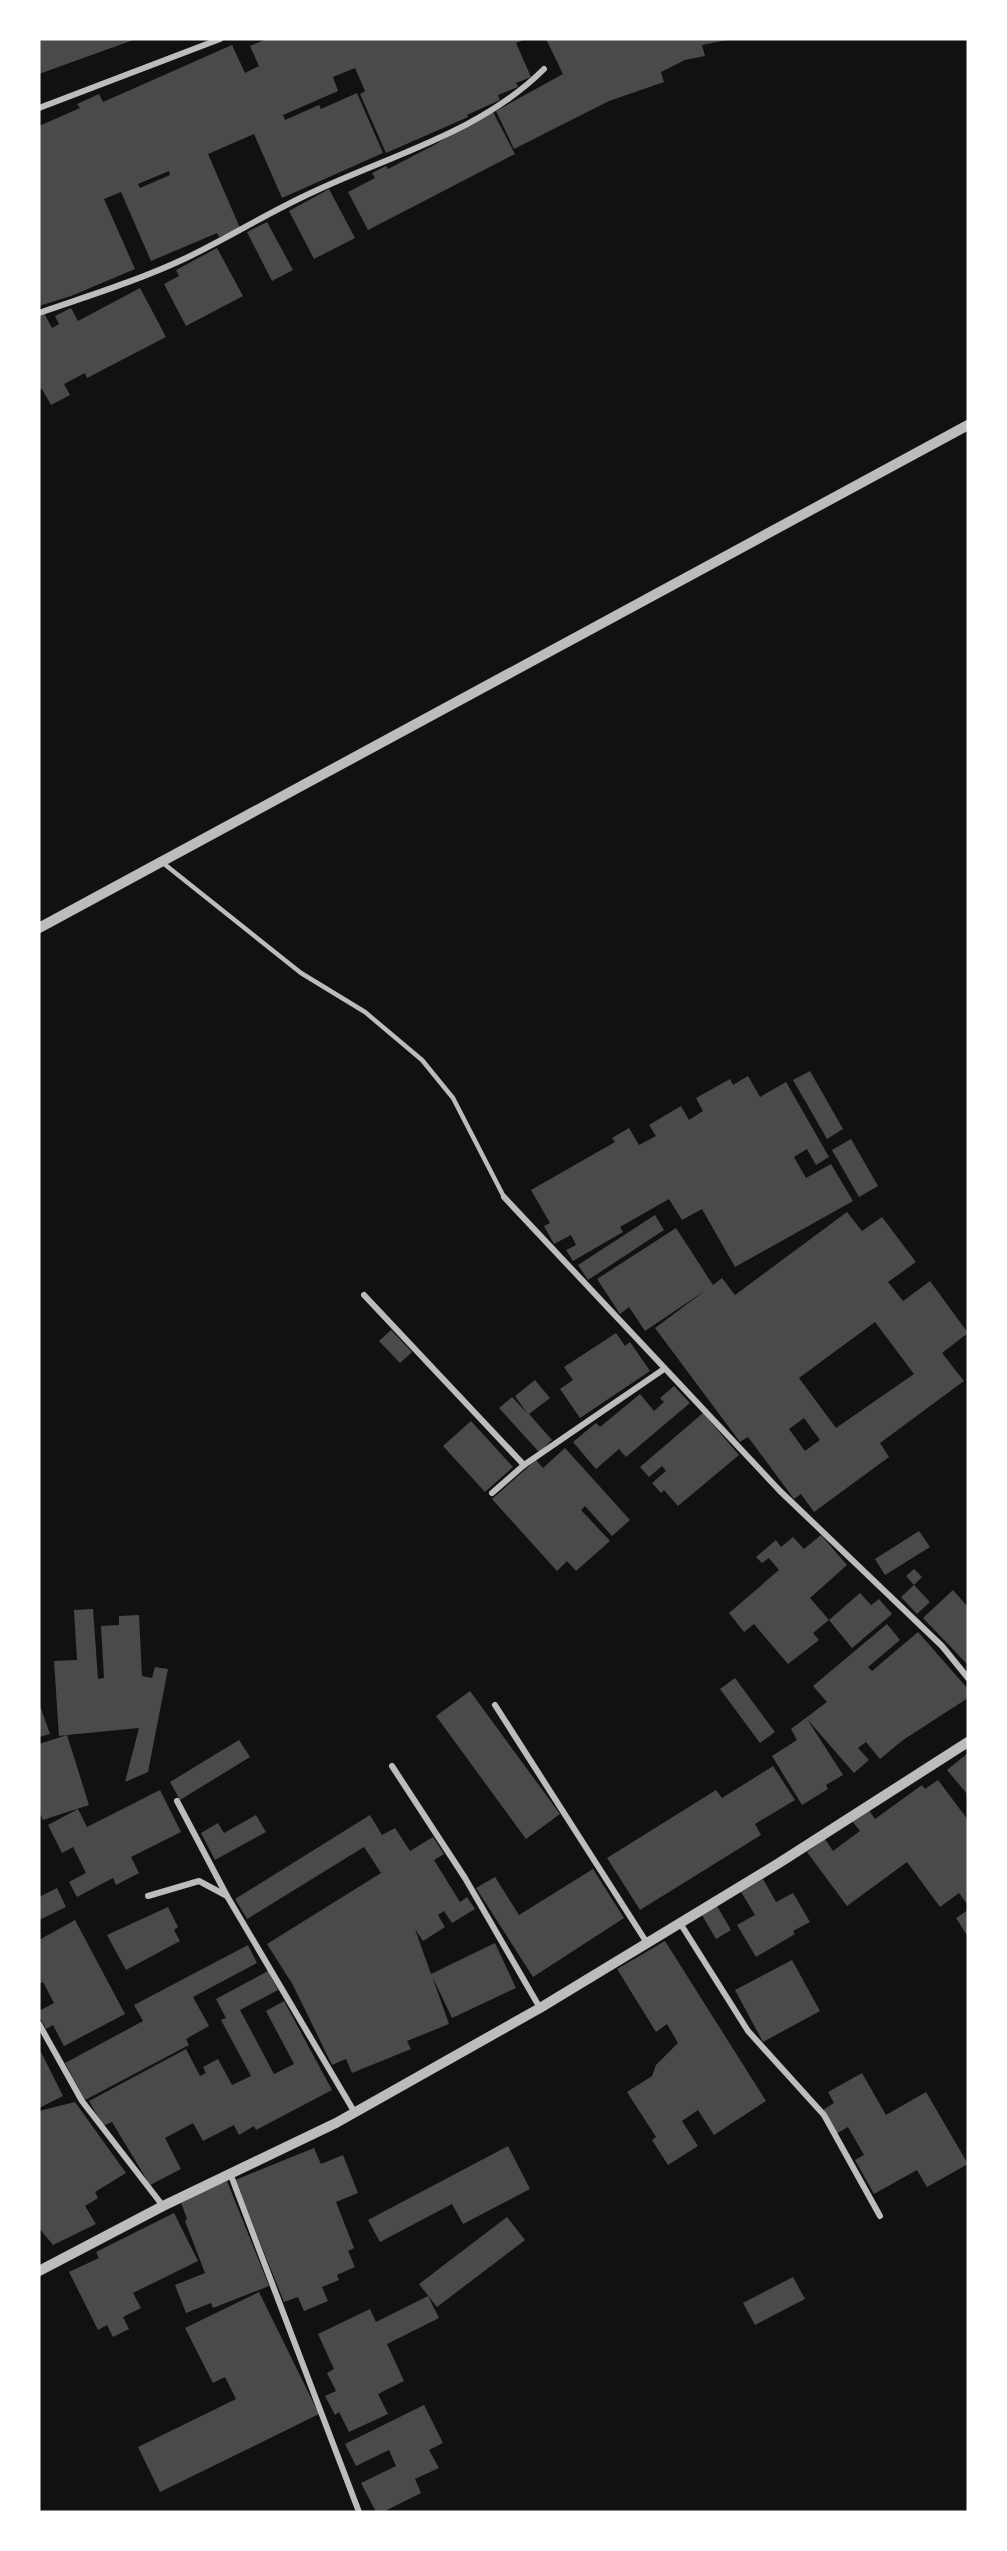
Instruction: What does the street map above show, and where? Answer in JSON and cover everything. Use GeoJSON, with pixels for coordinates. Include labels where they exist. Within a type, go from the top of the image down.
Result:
{"type":"FeatureCollection","features":[{"type":"Feature","properties":{"kind":"street"},"geometry":{"type":"LineString","coordinates":[[39,108],[220,39]]}},
{"type":"Feature","properties":{"kind":"street"},"geometry":{"type":"LineString","coordinates":[[39,313],[135,280],[184,259],[311,192],[419,148],[510,97],[544,69]]}},
{"type":"Feature","properties":{"kind":"street"},"geometry":{"type":"LineString","coordinates":[[39,928],[968,425]]}},
{"type":"Feature","properties":{"kind":"street"},"geometry":{"type":"LineString","coordinates":[[504,1197],[780,1491],[942,1646],[968,1678]]}},
{"type":"Feature","properties":{"kind":"street"},"geometry":{"type":"LineString","coordinates":[[364,1295],[524,1465]]}},
{"type":"Feature","properties":{"kind":"street"},"geometry":{"type":"LineString","coordinates":[[492,1492],[524,1465],[664,1369]]}},
{"type":"Feature","properties":{"kind":"street"},"geometry":{"type":"LineString","coordinates":[[495,1705],[647,1942]]}},
{"type":"Feature","properties":{"kind":"street"},"geometry":{"type":"LineString","coordinates":[[39,2271],[229,2173],[355,2113],[540,2008],[779,1863],[968,1742]]}},
{"type":"Feature","properties":{"kind":"street"},"geometry":{"type":"LineString","coordinates":[[392,1766],[465,1878],[540,2008]]}},
{"type":"Feature","properties":{"kind":"street"},"geometry":{"type":"LineString","coordinates":[[177,1801],[227,1896],[355,2113]]}},
{"type":"Feature","properties":{"kind":"street"},"geometry":{"type":"LineString","coordinates":[[148,1896],[199,1881],[227,1896]]}},
{"type":"Feature","properties":{"kind":"street"},"geometry":{"type":"LineString","coordinates":[[680,1923],[748,2031],[824,2115],[880,2216]]}},
{"type":"Feature","properties":{"kind":"street"},"geometry":{"type":"LineString","coordinates":[[39,2024],[82,2101],[163,2206]]}},
{"type":"Feature","properties":{"kind":"street"},"geometry":{"type":"LineString","coordinates":[[229,2173],[359,2512]]}},
{"type":"Feature","properties":{"kind":"lane"},"geometry":{"type":"LineString","coordinates":[[161,861],[301,974],[365,1012],[422,1060],[453,1098],[504,1197]]}},
{"type":"Feature","properties":{"kind":"building"},"geometry":{"type":"Polygon","coordinates":[[[39,39],[136,39],[39,74],[39,39]]]}},
{"type":"Feature","properties":{"kind":"building"},"geometry":{"type":"Polygon","coordinates":[[[267,39],[526,39],[516,43],[531,77],[516,83],[518,87],[498,95],[500,100],[467,115],[468,117],[386,153],[360,94],[365,91],[355,68],[333,77],[338,91],[283,115],[285,120],[319,105],[321,109],[357,93],[383,153],[282,198],[254,134],[208,154],[240,228],[219,237],[217,233],[151,261],[121,192],[104,199],[135,269],[71,296],[39,306],[39,126],[80,108],[77,104],[99,94],[103,102],[232,45],[245,73],[259,66],[250,46],[267,39]],[[169,171],[138,184],[140,188],[170,175],[169,171]]]}},
{"type":"Feature","properties":{"kind":"building"},"geometry":{"type":"Polygon","coordinates":[[[546,39],[727,40],[702,45],[705,56],[685,60],[661,72],[664,82],[609,101],[514,149],[496,111],[563,74],[546,39]]]}},
{"type":"Feature","properties":{"kind":"building"},"geometry":{"type":"Polygon","coordinates":[[[492,110],[515,154],[368,230],[348,192],[375,178],[372,173],[386,166],[388,169],[436,144],[492,110]]]}},
{"type":"Feature","properties":{"kind":"building"},"geometry":{"type":"Polygon","coordinates":[[[329,189],[355,238],[314,259],[289,211],[329,189]]]}},
{"type":"Feature","properties":{"kind":"building"},"geometry":{"type":"Polygon","coordinates":[[[267,222],[293,270],[272,281],[247,232],[267,222]]]}},
{"type":"Feature","properties":{"kind":"building"},"geometry":{"type":"Polygon","coordinates":[[[217,248],[243,296],[186,326],[164,284],[179,276],[176,270],[217,248]]]}},
{"type":"Feature","properties":{"kind":"building"},"geometry":{"type":"Polygon","coordinates":[[[140,288],[166,337],[87,378],[85,373],[64,384],[70,395],[51,405],[42,389],[39,390],[39,316],[44,313],[52,328],[59,324],[55,316],[71,308],[78,321],[140,288]]]}},
{"type":"Feature","properties":{"kind":"building"},"geometry":{"type":"Polygon","coordinates":[[[810,1071],[843,1129],[827,1139],[793,1080],[810,1071]]]}},
{"type":"Feature","properties":{"kind":"building"},"geometry":{"type":"Polygon","coordinates":[[[748,1076],[760,1097],[786,1082],[829,1157],[816,1165],[807,1149],[794,1157],[806,1178],[831,1164],[853,1201],[735,1267],[702,1209],[682,1220],[669,1199],[620,1227],[623,1232],[573,1261],[566,1250],[576,1245],[571,1235],[554,1244],[544,1226],[550,1223],[531,1190],[615,1142],[612,1138],[629,1128],[639,1145],[656,1136],[649,1125],[681,1106],[689,1120],[703,1111],[696,1098],[730,1079],[733,1085],[748,1076]]]}},
{"type":"Feature","properties":{"kind":"building"},"geometry":{"type":"Polygon","coordinates":[[[851,1139],[878,1186],[859,1197],[832,1150],[851,1139]]]}},
{"type":"Feature","properties":{"kind":"building"},"geometry":{"type":"Polygon","coordinates":[[[847,1212],[862,1231],[882,1217],[916,1262],[888,1282],[903,1301],[930,1281],[968,1333],[942,1353],[964,1381],[880,1443],[889,1457],[814,1512],[801,1494],[794,1499],[748,1437],[740,1442],[655,1328],[706,1290],[645,1331],[629,1307],[620,1314],[597,1279],[676,1228],[713,1285],[722,1278],[735,1295],[847,1212]],[[875,1322],[799,1378],[836,1428],[914,1374],[875,1322]],[[804,1418],[789,1429],[805,1451],[820,1440],[804,1418]]]}},
{"type":"Feature","properties":{"kind":"building"},"geometry":{"type":"Polygon","coordinates":[[[655,1215],[664,1230],[588,1280],[578,1265],[655,1215]]]}},
{"type":"Feature","properties":{"kind":"building"},"geometry":{"type":"Polygon","coordinates":[[[391,1330],[412,1352],[400,1363],[379,1341],[391,1330]]]}},
{"type":"Feature","properties":{"kind":"building"},"geometry":{"type":"Polygon","coordinates":[[[616,1333],[625,1346],[630,1342],[650,1371],[580,1418],[560,1389],[573,1380],[564,1367],[616,1333]]]}},
{"type":"Feature","properties":{"kind":"building"},"geometry":{"type":"Polygon","coordinates":[[[535,1380],[550,1398],[529,1414],[552,1440],[539,1452],[499,1408],[512,1397],[527,1413],[515,1396],[535,1380]]]}},
{"type":"Feature","properties":{"kind":"building"},"geometry":{"type":"Polygon","coordinates":[[[674,1386],[690,1403],[626,1457],[619,1449],[596,1469],[573,1442],[596,1423],[600,1427],[640,1394],[654,1411],[664,1402],[660,1398],[674,1386]]]}},
{"type":"Feature","properties":{"kind":"building"},"geometry":{"type":"Polygon","coordinates":[[[703,1413],[739,1455],[678,1506],[664,1490],[661,1493],[652,1483],[666,1471],[662,1466],[649,1477],[640,1467],[703,1413]]]}},
{"type":"Feature","properties":{"kind":"building"},"geometry":{"type":"Polygon","coordinates":[[[471,1421],[513,1467],[485,1492],[443,1446],[471,1421]]]}},
{"type":"Feature","properties":{"kind":"building"},"geometry":{"type":"Polygon","coordinates":[[[565,1448],[630,1520],[612,1536],[585,1506],[581,1510],[610,1541],[576,1571],[567,1561],[557,1571],[492,1499],[536,1460],[543,1468],[565,1448]]]}},
{"type":"Feature","properties":{"kind":"building"},"geometry":{"type":"Polygon","coordinates":[[[919,1531],[930,1547],[885,1575],[875,1559],[919,1531]]]}},
{"type":"Feature","properties":{"kind":"building"},"geometry":{"type":"Polygon","coordinates":[[[821,1535],[847,1565],[810,1598],[829,1620],[813,1633],[819,1640],[788,1664],[754,1624],[744,1632],[729,1613],[779,1570],[769,1558],[762,1563],[756,1557],[776,1540],[781,1547],[793,1537],[804,1549],[821,1535]]]}},
{"type":"Feature","properties":{"kind":"building"},"geometry":{"type":"Polygon","coordinates":[[[914,1569],[922,1577],[914,1585],[906,1576],[914,1569]]]}},
{"type":"Feature","properties":{"kind":"building"},"geometry":{"type":"Polygon","coordinates":[[[914,1585],[930,1602],[917,1614],[901,1597],[914,1585]]]}},
{"type":"Feature","properties":{"kind":"building"},"geometry":{"type":"Polygon","coordinates":[[[953,1590],[968,1607],[968,1665],[923,1618],[953,1590]]]}},
{"type":"Feature","properties":{"kind":"building"},"geometry":{"type":"Polygon","coordinates":[[[860,1593],[871,1605],[879,1599],[892,1614],[852,1648],[829,1620],[860,1593]]]}},
{"type":"Feature","properties":{"kind":"building"},"geometry":{"type":"Polygon","coordinates":[[[93,1609],[98,1679],[104,1678],[101,1626],[119,1625],[119,1616],[139,1615],[142,1676],[152,1678],[155,1667],[168,1669],[148,1772],[125,1782],[139,1728],[59,1736],[54,1661],[77,1660],[74,1610],[93,1609]]]}},
{"type":"Feature","properties":{"kind":"building"},"geometry":{"type":"Polygon","coordinates":[[[887,1624],[900,1640],[868,1667],[872,1671],[918,1632],[968,1689],[968,1698],[903,1740],[880,1759],[866,1742],[858,1748],[869,1760],[854,1773],[807,1719],[843,1775],[826,1785],[828,1789],[802,1805],[772,1756],[797,1740],[791,1729],[827,1702],[813,1686],[887,1624]]]}},
{"type":"Feature","properties":{"kind":"building"},"geometry":{"type":"Polygon","coordinates":[[[735,1678],[775,1732],[760,1743],[720,1689],[735,1678]]]}},
{"type":"Feature","properties":{"kind":"building"},"geometry":{"type":"Polygon","coordinates":[[[470,1691],[560,1814],[526,1839],[436,1716],[470,1691]]]}},
{"type":"Feature","properties":{"kind":"building"},"geometry":{"type":"Polygon","coordinates":[[[39,1703],[50,1734],[39,1737],[39,1703]]]}},
{"type":"Feature","properties":{"kind":"building"},"geometry":{"type":"Polygon","coordinates":[[[67,1735],[89,1805],[43,1820],[39,1812],[39,1744],[67,1735]]]}},
{"type":"Feature","properties":{"kind":"building"},"geometry":{"type":"Polygon","coordinates":[[[239,1740],[250,1757],[180,1800],[170,1782],[239,1740]]]}},
{"type":"Feature","properties":{"kind":"building"},"geometry":{"type":"Polygon","coordinates":[[[968,1753],[968,1795],[947,1770],[968,1753]]]}},
{"type":"Feature","properties":{"kind":"building"},"geometry":{"type":"Polygon","coordinates":[[[773,1766],[795,1800],[755,1824],[761,1835],[640,1910],[607,1858],[716,1790],[722,1798],[773,1766]]]}},
{"type":"Feature","properties":{"kind":"building"},"geometry":{"type":"Polygon","coordinates":[[[938,1780],[968,1820],[968,1905],[959,1893],[940,1907],[907,1862],[847,1906],[807,1852],[825,1839],[833,1851],[860,1831],[852,1821],[868,1809],[875,1819],[922,1785],[925,1789],[938,1780]]]}},
{"type":"Feature","properties":{"kind":"building"},"geometry":{"type":"Polygon","coordinates":[[[160,1790],[181,1832],[131,1857],[139,1873],[116,1885],[113,1878],[77,1897],[69,1882],[86,1873],[73,1847],[62,1853],[48,1825],[78,1809],[87,1827],[160,1790]]]}},
{"type":"Feature","properties":{"kind":"building"},"geometry":{"type":"Polygon","coordinates":[[[256,1815],[266,1832],[215,1860],[201,1833],[218,1823],[224,1833],[256,1815]]]}},
{"type":"Feature","properties":{"kind":"building"},"geometry":{"type":"Polygon","coordinates":[[[370,1815],[382,1835],[395,1828],[410,1851],[433,1837],[444,1854],[434,1860],[460,1902],[467,1897],[475,1909],[452,1923],[444,1911],[438,1915],[445,1927],[423,1941],[415,1929],[431,1974],[495,1943],[516,1988],[452,2018],[432,1976],[449,2024],[407,2041],[411,2049],[352,2073],[346,2059],[332,2065],[293,1985],[267,1944],[381,1873],[364,1847],[247,1919],[235,1899],[370,1815]]]}},
{"type":"Feature","properties":{"kind":"building"},"geometry":{"type":"Polygon","coordinates":[[[593,1869],[624,1918],[533,1977],[476,1888],[495,1877],[519,1915],[593,1869]]]}},
{"type":"Feature","properties":{"kind":"building"},"geometry":{"type":"Polygon","coordinates":[[[763,1879],[776,1902],[793,1893],[810,1922],[793,1931],[795,1934],[756,1957],[737,1925],[755,1915],[741,1892],[763,1879]]]}},
{"type":"Feature","properties":{"kind":"building"},"geometry":{"type":"Polygon","coordinates":[[[57,1888],[66,1907],[39,1920],[39,1897],[57,1888]]]}},
{"type":"Feature","properties":{"kind":"building"},"geometry":{"type":"Polygon","coordinates":[[[717,1906],[731,1930],[716,1939],[702,1915],[717,1906]]]}},
{"type":"Feature","properties":{"kind":"building"},"geometry":{"type":"Polygon","coordinates":[[[168,1907],[178,1927],[174,1930],[180,1941],[126,1970],[107,1935],[168,1907]]]}},
{"type":"Feature","properties":{"kind":"building"},"geometry":{"type":"Polygon","coordinates":[[[968,1910],[968,1937],[956,1918],[968,1910]]]}},
{"type":"Feature","properties":{"kind":"building"},"geometry":{"type":"Polygon","coordinates":[[[75,1920],[125,2014],[64,2046],[53,2025],[46,2029],[39,2016],[39,2011],[54,2003],[43,1982],[39,1984],[39,1940],[75,1920]]]}},
{"type":"Feature","properties":{"kind":"building"},"geometry":{"type":"Polygon","coordinates":[[[665,1941],[766,2101],[714,2135],[698,2110],[682,2121],[698,2146],[668,2165],[652,2140],[656,2137],[627,2092],[652,2076],[656,2065],[678,2043],[667,2024],[656,2032],[617,1969],[665,1941]]]}},
{"type":"Feature","properties":{"kind":"building"},"geometry":{"type":"Polygon","coordinates":[[[248,1945],[257,1963],[193,1997],[209,2026],[186,2039],[189,2045],[85,2100],[65,2063],[143,2021],[134,2005],[248,1945]]]}},
{"type":"Feature","properties":{"kind":"building"},"geometry":{"type":"Polygon","coordinates":[[[792,1960],[820,2011],[763,2042],[735,1990],[792,1960]]]}},
{"type":"Feature","properties":{"kind":"building"},"geometry":{"type":"Polygon","coordinates":[[[268,1971],[278,1990],[240,2010],[274,2074],[294,2064],[266,2011],[284,2001],[332,2090],[256,2130],[254,2126],[239,2135],[234,2125],[203,2141],[193,2123],[165,2138],[181,2169],[150,2185],[112,2122],[103,2126],[89,2101],[186,2049],[200,2076],[206,2073],[203,2067],[218,2059],[232,2085],[251,2076],[221,2020],[226,2018],[216,1999],[268,1971]]]}},
{"type":"Feature","properties":{"kind":"building"},"geometry":{"type":"Polygon","coordinates":[[[39,2048],[63,2096],[39,2108],[39,2048]]]}},
{"type":"Feature","properties":{"kind":"building"},"geometry":{"type":"Polygon","coordinates":[[[862,2073],[886,2115],[926,2092],[968,2164],[927,2187],[917,2170],[874,2194],[855,2160],[864,2155],[848,2127],[836,2134],[823,2110],[834,2103],[828,2092],[862,2073]]]}},
{"type":"Feature","properties":{"kind":"building"},"geometry":{"type":"Polygon","coordinates":[[[75,2102],[126,2173],[95,2192],[98,2198],[85,2206],[96,2224],[53,2245],[39,2228],[39,2111],[75,2102]]]}},
{"type":"Feature","properties":{"kind":"building"},"geometry":{"type":"Polygon","coordinates":[[[508,2146],[530,2189],[463,2224],[452,2204],[380,2242],[368,2220],[508,2146]]]}},
{"type":"Feature","properties":{"kind":"building"},"geometry":{"type":"Polygon","coordinates":[[[314,2148],[321,2164],[343,2155],[358,2193],[336,2202],[354,2248],[348,2251],[355,2267],[337,2275],[339,2280],[322,2287],[328,2301],[304,2311],[298,2297],[284,2302],[235,2180],[314,2148]]]}},
{"type":"Feature","properties":{"kind":"building"},"geometry":{"type":"Polygon","coordinates":[[[227,2181],[269,2286],[213,2308],[211,2303],[186,2313],[175,2285],[205,2273],[185,2221],[187,2219],[180,2200],[227,2181]]]}},
{"type":"Feature","properties":{"kind":"building"},"geometry":{"type":"Polygon","coordinates":[[[174,2213],[198,2261],[133,2293],[141,2308],[123,2317],[129,2329],[113,2337],[107,2325],[98,2330],[69,2272],[99,2258],[96,2252],[174,2213]]]}},
{"type":"Feature","properties":{"kind":"building"},"geometry":{"type":"Polygon","coordinates":[[[507,2217],[525,2240],[437,2307],[419,2284],[507,2217]]]}},
{"type":"Feature","properties":{"kind":"building"},"geometry":{"type":"Polygon","coordinates":[[[793,2277],[805,2299],[755,2325],[743,2303],[793,2277]]]}},
{"type":"Feature","properties":{"kind":"building"},"geometry":{"type":"Polygon","coordinates":[[[259,2292],[319,2414],[160,2492],[138,2447],[236,2399],[225,2377],[213,2383],[185,2328],[259,2292]]]}},
{"type":"Feature","properties":{"kind":"building"},"geometry":{"type":"Polygon","coordinates":[[[428,2296],[439,2318],[387,2344],[404,2381],[378,2394],[388,2414],[349,2432],[339,2412],[335,2415],[325,2396],[336,2391],[327,2373],[334,2369],[318,2334],[370,2309],[376,2322],[428,2296]]]}},
{"type":"Feature","properties":{"kind":"building"},"geometry":{"type":"Polygon","coordinates":[[[424,2405],[443,2443],[429,2450],[439,2468],[415,2479],[421,2493],[383,2512],[376,2512],[361,2483],[396,2466],[389,2450],[356,2466],[345,2444],[424,2405]]]}}]}
